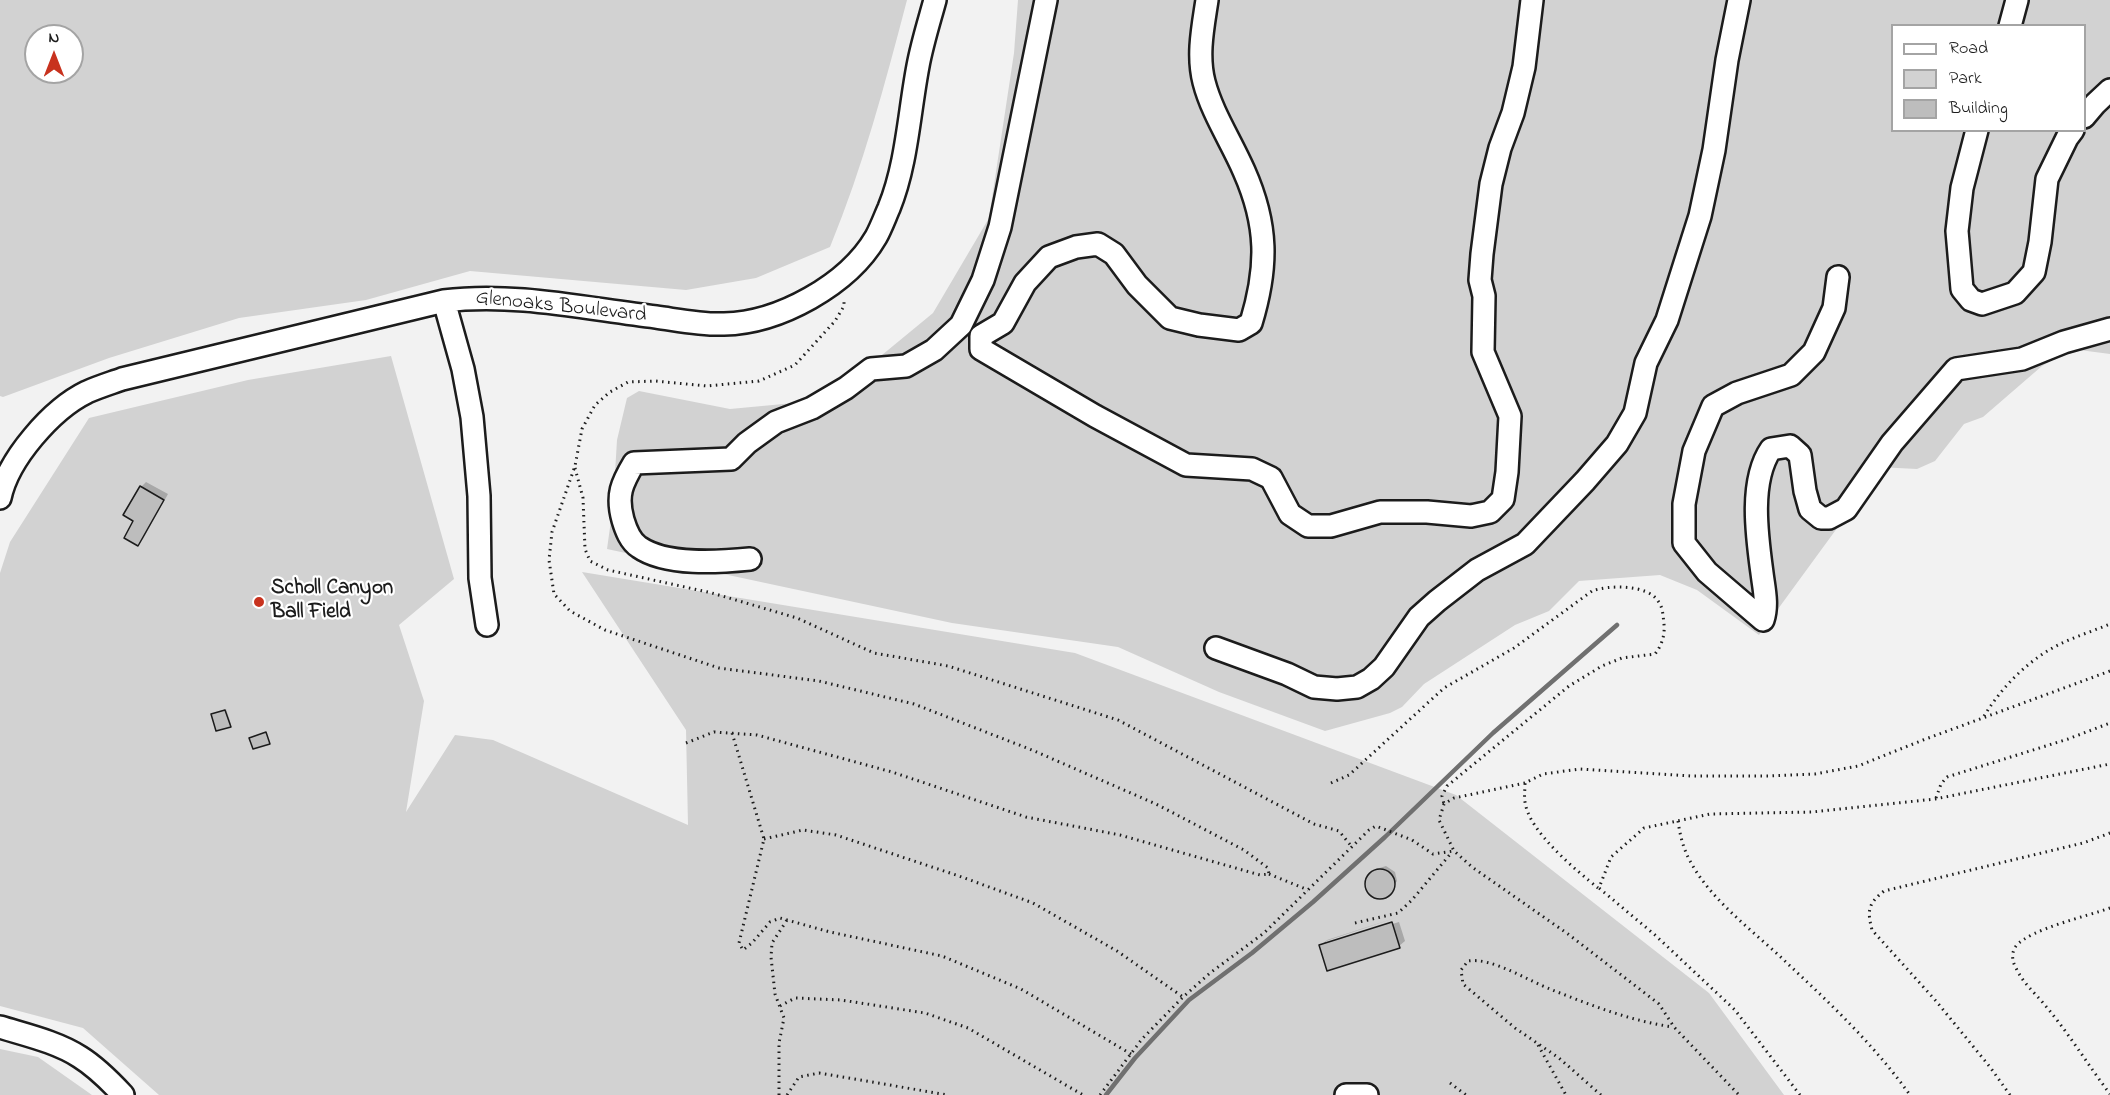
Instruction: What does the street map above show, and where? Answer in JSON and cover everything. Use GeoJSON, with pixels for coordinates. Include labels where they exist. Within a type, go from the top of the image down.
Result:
{"type":"FeatureCollection","features":[{"type":"Feature","properties":{"kind":"street","name":"Glenoaks Boulevard"},"geometry":{"type":"LineString","coordinates":[[0,493],[18,459],[35,434],[61,409],[86,392],[122,380],[444,301],[497,298],[724,324],[758,319],[796,305],[831,285],[858,261],[876,237],[890,205],[904,153],[918,63],[935,0]]}},
{"type":"Feature","properties":{"kind":"street"},"geometry":{"type":"LineString","coordinates":[[750,560],[718,562],[663,558],[639,547],[628,534],[621,511],[621,484],[634,463],[731,459],[747,443],[776,423],[812,408],[846,388],[871,369],[906,366],[934,350],[961,325],[983,280],[1000,227],[1046,0]]}},
{"type":"Feature","properties":{"kind":"street"},"geometry":{"type":"LineString","coordinates":[[1207,0],[1200,54],[1204,83],[1223,131],[1244,172],[1261,221],[1264,255],[1251,323],[1239,330],[1199,325],[1170,318],[1137,285],[1114,254],[1098,244],[1076,247],[1049,257],[1025,283],[1003,323],[981,336],[981,349],[1095,416],[1186,465],[1252,469],[1271,478],[1290,514],[1308,526],[1331,526],[1380,512],[1427,512],[1471,516],[1490,512],[1503,499],[1510,416],[1483,352],[1484,296],[1480,280],[1491,184],[1500,148],[1513,113],[1524,67],[1532,0]]}},
{"type":"Feature","properties":{"kind":"street"},"geometry":{"type":"LineString","coordinates":[[1216,648],[1287,674],[1314,687],[1337,689],[1357,687],[1371,679],[1384,667],[1419,617],[1437,601],[1477,570],[1524,544],[1617,444],[1635,413],[1646,363],[1667,320],[1700,216],[1714,150],[1727,60],[1739,0]]}},
{"type":"Feature","properties":{"kind":"street"},"geometry":{"type":"LineString","coordinates":[[2011,24],[2017,0]]}},
{"type":"Feature","properties":{"kind":"street"},"geometry":{"type":"LineString","coordinates":[[2086,116],[2110,90]]}},
{"type":"Feature","properties":{"kind":"street"},"geometry":{"type":"LineString","coordinates":[[1976,132],[1962,188],[1957,231],[1962,289],[1971,300],[1982,304],[2016,292],[2034,272],[2040,243],[2047,179],[2072,132]]}},
{"type":"Feature","properties":{"kind":"street"},"geometry":{"type":"LineString","coordinates":[[1838,277],[1834,308],[1814,352],[1791,375],[1737,393],[1713,406],[1694,451],[1684,504],[1684,543],[1707,572],[1762,620],[1767,609],[1760,561],[1757,489],[1763,460],[1771,449],[1790,446],[1800,454],[1810,509],[1821,518],[1829,518],[1846,509],[1892,444],[1956,369],[2022,359],[2064,342],[2110,329]]}},
{"type":"Feature","properties":{"kind":"street"},"geometry":{"type":"LineString","coordinates":[[444,301],[463,369],[472,417],[479,496],[480,578],[487,625]]}},
{"type":"Feature","properties":{"kind":"street"},"geometry":{"type":"LineString","coordinates":[[0,1027],[54,1045],[80,1057],[110,1081],[123,1095]]}},
{"type":"Feature","properties":{"kind":"street"},"geometry":{"type":"LineString","coordinates":[[1346,1095],[1367,1095]]}},
{"type":"Feature","properties":{"kind":"path"},"geometry":{"type":"LineString","coordinates":[[845,272],[844,306],[835,321],[795,365],[759,381],[707,386],[656,381],[628,382],[610,392],[595,405],[582,429],[575,466],[552,532],[549,560],[554,594],[570,611],[605,630],[719,668],[819,681],[925,708],[1032,750],[1156,804],[1244,850],[1268,868],[1269,874]]}},
{"type":"Feature","properties":{"kind":"path"},"geometry":{"type":"LineString","coordinates":[[575,466],[583,498],[585,549],[590,561],[608,570],[712,592],[797,618],[874,653],[948,666],[1118,720],[1314,824],[1339,831],[1353,847]]}},
{"type":"Feature","properties":{"kind":"path"},"geometry":{"type":"LineString","coordinates":[[1331,783],[1349,775],[1444,688],[1514,648],[1592,591],[1604,587],[1628,587],[1647,592],[1658,600],[1663,613],[1664,629],[1662,645],[1655,654],[1622,658],[1602,666],[1569,686],[1447,786],[1442,796],[1444,804],[1439,820],[1454,851],[1472,867],[1568,934],[1659,1004],[1674,1027],[1739,1095]]}},
{"type":"Feature","properties":{"kind":"path"},"geometry":{"type":"LineString","coordinates":[[1983,718],[1998,694],[2027,666],[2057,645],[2110,624]]}},
{"type":"Feature","properties":{"kind":"path"},"geometry":{"type":"LineString","coordinates":[[1444,804],[1454,798],[1525,783],[1543,774],[1580,769],[1691,776],[1769,776],[1815,774],[1858,766],[2110,671]]}},
{"type":"Feature","properties":{"kind":"path"},"geometry":{"type":"LineString","coordinates":[[1935,799],[1941,784],[1947,777],[2068,739],[2110,723]]}},
{"type":"Feature","properties":{"kind":"path"},"geometry":{"type":"LineString","coordinates":[[686,743],[714,732],[757,735],[892,772],[1026,817],[1120,835],[1260,875],[1269,874],[1308,890]]}},
{"type":"Feature","properties":{"kind":"path"},"geometry":{"type":"LineString","coordinates":[[732,733],[764,839],[739,943],[743,950],[770,922],[780,918],[830,932],[942,956],[1021,989],[1131,1054]]}},
{"type":"Feature","properties":{"kind":"path"},"geometry":{"type":"LineString","coordinates":[[1599,888],[1611,856],[1644,828],[1710,814],[1812,812],[1935,799],[2110,764]]}},
{"type":"Feature","properties":{"kind":"path"},"geometry":{"type":"LineString","coordinates":[[1525,783],[1525,805],[1537,828],[1564,859],[1655,935],[1735,1010],[1800,1095]]}},
{"type":"Feature","properties":{"kind":"path"},"geometry":{"type":"LineString","coordinates":[[1678,821],[1681,838],[1690,860],[1705,883],[1870,1044],[1910,1095]]}},
{"type":"Feature","properties":{"kind":"path"},"geometry":{"type":"LineString","coordinates":[[1100,1095],[1142,1039],[1183,997],[1210,973],[1264,933],[1369,830],[1376,826],[1412,840],[1433,854],[1454,851]]}},
{"type":"Feature","properties":{"kind":"path"},"geometry":{"type":"LineString","coordinates":[[764,839],[803,830],[836,835],[1033,903],[1117,951],[1183,997]]}},
{"type":"Feature","properties":{"kind":"path"},"geometry":{"type":"LineString","coordinates":[[2010,1095],[1936,1001],[1872,930],[1868,915],[1872,901],[1884,891],[2083,843],[2110,833]]}},
{"type":"Feature","properties":{"kind":"path"},"geometry":{"type":"LineString","coordinates":[[1355,923],[1398,913],[1454,851]]}},
{"type":"Feature","properties":{"kind":"path"},"geometry":{"type":"LineString","coordinates":[[2110,908],[2053,926],[2028,937],[2016,947],[2012,957],[2027,987],[2044,1005],[2110,1094]]}},
{"type":"Feature","properties":{"kind":"path"},"geometry":{"type":"LineString","coordinates":[[779,1095],[779,1043],[784,1018],[775,994],[771,957],[772,943],[787,920]]}},
{"type":"Feature","properties":{"kind":"path"},"geometry":{"type":"LineString","coordinates":[[1602,1095],[1559,1058],[1515,1028],[1463,984],[1461,970],[1468,961],[1479,959],[1495,964],[1550,989],[1622,1016],[1674,1027]]}},
{"type":"Feature","properties":{"kind":"path"},"geometry":{"type":"LineString","coordinates":[[780,1006],[795,998],[841,1000],[925,1013],[968,1028],[1083,1095]]}},
{"type":"Feature","properties":{"kind":"path"},"geometry":{"type":"LineString","coordinates":[[1538,1044],[1566,1095]]}},
{"type":"Feature","properties":{"kind":"path"},"geometry":{"type":"LineString","coordinates":[[787,1095],[799,1077],[819,1073],[948,1095]]}},
{"type":"Feature","properties":{"kind":"path"},"geometry":{"type":"LineString","coordinates":[[1450,1083],[1466,1095]]}},
{"type":"Feature","properties":{"kind":"green space"},"geometry":{"type":"Polygon","coordinates":[[[0,0],[907,0],[863,156],[830,247],[756,278],[686,290],[470,271],[366,300],[239,318],[109,358],[3,397],[0,396],[0,0]]]}},
{"type":"Feature","properties":{"kind":"green space"},"geometry":{"type":"Polygon","coordinates":[[[1018,0],[2110,0],[2110,354],[2072,349],[2042,366],[1983,417],[1964,424],[1935,461],[1917,469],[1878,467],[1843,520],[1759,635],[1697,590],[1660,575],[1579,581],[1549,611],[1515,625],[1424,684],[1402,707],[1390,713],[1325,731],[1219,692],[1118,647],[952,623],[607,549],[613,506],[617,440],[627,398],[639,391],[730,409],[794,403],[865,369],[933,313],[989,218],[1014,53],[1018,0]]]}},
{"type":"Feature","properties":{"kind":"green space"},"geometry":{"type":"Polygon","coordinates":[[[391,356],[454,579],[399,625],[424,701],[406,812],[455,735],[493,740],[688,825],[686,730],[582,572],[1075,653],[1456,795],[1709,993],[1784,1095],[159,1095],[83,1028],[0,1006],[0,573],[10,542],[89,418],[248,380],[391,356]]]}},
{"type":"Feature","properties":{"kind":"green space"},"geometry":{"type":"Polygon","coordinates":[[[0,1049],[38,1057],[92,1095],[0,1095],[0,1049]]]}},
{"type":"Feature","properties":{"kind":"building"},"geometry":{"type":"Polygon","coordinates":[[[140,486],[164,500],[138,546],[124,538],[133,521],[123,515],[140,486]]]}},
{"type":"Feature","properties":{"kind":"building"},"geometry":{"type":"Polygon","coordinates":[[[225,710],[231,727],[216,731],[211,714],[225,710]]]}},
{"type":"Feature","properties":{"kind":"building"},"geometry":{"type":"Polygon","coordinates":[[[266,732],[270,744],[253,749],[249,738],[266,732]]]}},
{"type":"Feature","properties":{"kind":"building"},"geometry":{"type":"Polygon","coordinates":[[[1380,869],[1391,873],[1395,884],[1391,895],[1380,899],[1369,895],[1365,884],[1369,873],[1380,869]]]}},
{"type":"Feature","properties":{"kind":"building"},"geometry":{"type":"Polygon","coordinates":[[[1392,922],[1400,948],[1327,971],[1319,945],[1392,922]]]}},
{"type":"Feature","properties":{"kind":"waterway"},"geometry":{"type":"LineString","coordinates":[[1106,1095],[1135,1058],[1189,1000],[1252,953],[1313,902],[1385,837],[1493,733],[1617,625]]}},
{"type":"Feature","properties":{"kind":"place","name":"Scholl Canyon Ball Field"},"geometry":{"type":"Point","coordinates":[259,602]}}]}
